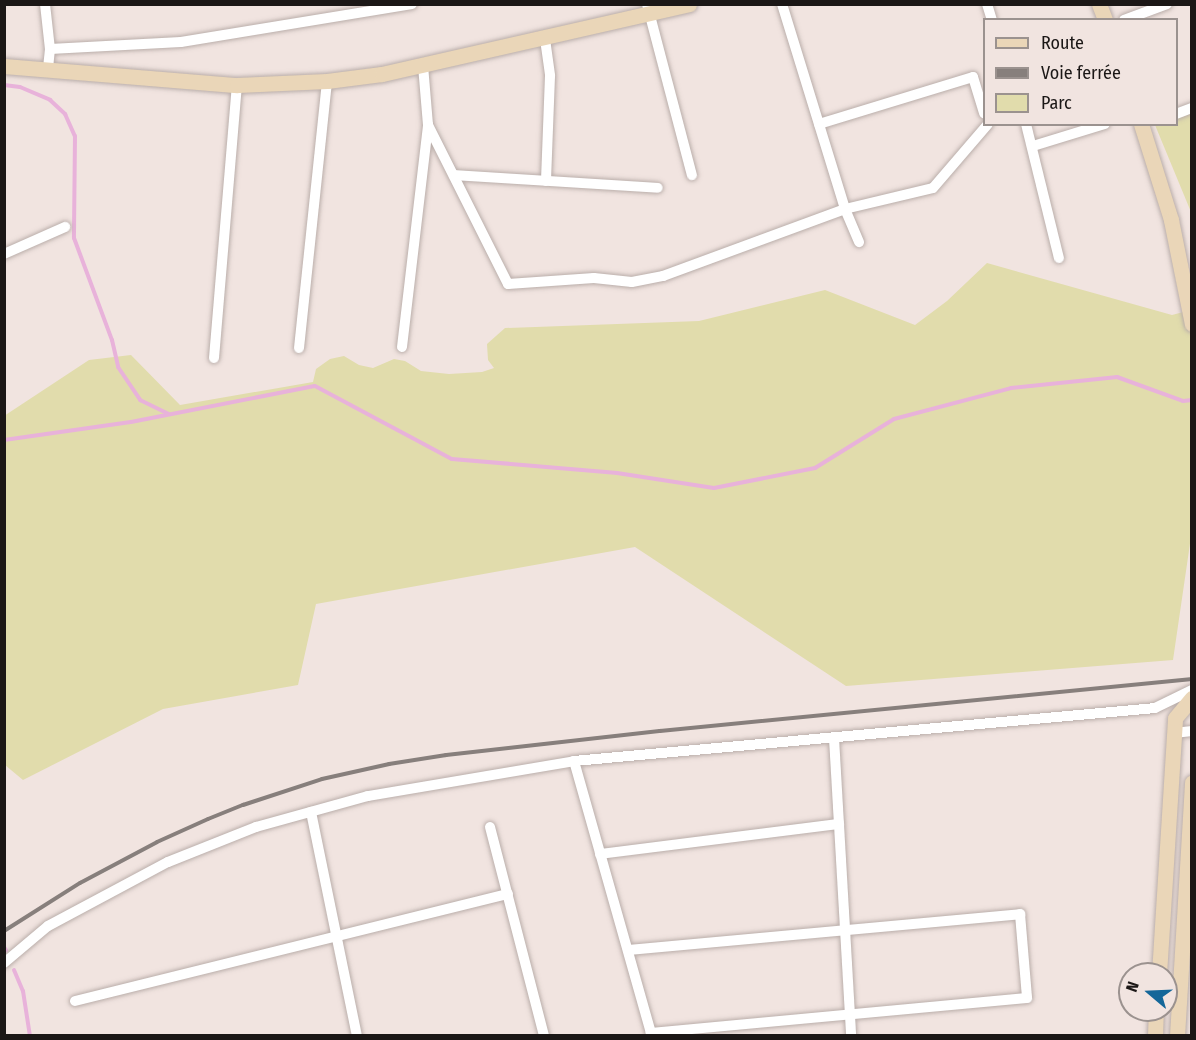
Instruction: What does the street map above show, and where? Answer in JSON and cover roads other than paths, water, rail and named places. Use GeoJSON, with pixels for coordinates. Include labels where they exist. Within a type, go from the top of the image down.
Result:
{"type":"FeatureCollection","features":[{"type":"Feature","properties":{"kind":"street"},"geometry":{"type":"LineString","coordinates":[[45,4],[50,49],[48,69]]}},
{"type":"Feature","properties":{"kind":"street"},"geometry":{"type":"LineString","coordinates":[[4,66],[237,85],[327,81],[423,66],[545,39],[649,9],[689,4]]}},
{"type":"Feature","properties":{"kind":"street"},"geometry":{"type":"LineString","coordinates":[[782,4],[845,209],[859,242]]}},
{"type":"Feature","properties":{"kind":"street"},"geometry":{"type":"LineString","coordinates":[[1129,18],[1167,4]]}},
{"type":"Feature","properties":{"kind":"street"},"geometry":{"type":"LineString","coordinates":[[50,49],[181,42],[411,5]]}},
{"type":"Feature","properties":{"kind":"street"},"geometry":{"type":"LineString","coordinates":[[649,9],[692,176]]}},
{"type":"Feature","properties":{"kind":"street"},"geometry":{"type":"LineString","coordinates":[[545,39],[550,76],[546,181]]}},
{"type":"Feature","properties":{"kind":"street"},"geometry":{"type":"LineString","coordinates":[[402,347],[428,124],[423,66]]}},
{"type":"Feature","properties":{"kind":"street"},"geometry":{"type":"LineString","coordinates":[[819,124],[973,77],[983,110]]}},
{"type":"Feature","properties":{"kind":"street"},"geometry":{"type":"LineString","coordinates":[[299,348],[327,81]]}},
{"type":"Feature","properties":{"kind":"street"},"geometry":{"type":"LineString","coordinates":[[213,358],[237,85]]}},
{"type":"Feature","properties":{"kind":"street"},"geometry":{"type":"LineString","coordinates":[[428,124],[508,284],[594,278],[632,282],[663,276],[845,209],[933,188],[986,126]]}},
{"type":"Feature","properties":{"kind":"street"},"geometry":{"type":"LineString","coordinates":[[1027,126],[1059,258]]}},
{"type":"Feature","properties":{"kind":"street"},"geometry":{"type":"LineString","coordinates":[[1033,146],[1098,126]]}},
{"type":"Feature","properties":{"kind":"street"},"geometry":{"type":"LineString","coordinates":[[1144,126],[1171,220],[1191,324]]}},
{"type":"Feature","properties":{"kind":"street"},"geometry":{"type":"LineString","coordinates":[[454,175],[658,188]]}},
{"type":"Feature","properties":{"kind":"street"},"geometry":{"type":"LineString","coordinates":[[4,254],[65,227]]}},
{"type":"Feature","properties":{"kind":"street"},"geometry":{"type":"LineString","coordinates":[[4,963],[48,926],[168,862],[256,827],[368,796],[574,761],[1155,708],[1191,690]]}},
{"type":"Feature","properties":{"kind":"street"},"geometry":{"type":"LineString","coordinates":[[1160,962],[1175,718],[1191,698]]}},
{"type":"Feature","properties":{"kind":"street"},"geometry":{"type":"LineString","coordinates":[[1174,733],[1191,731]]}},
{"type":"Feature","properties":{"kind":"street"},"geometry":{"type":"LineString","coordinates":[[834,738],[848,1016],[851,1035]]}},
{"type":"Feature","properties":{"kind":"street"},"geometry":{"type":"LineString","coordinates":[[574,761],[627,950],[652,1034],[1027,998],[1020,914],[627,950]]}},
{"type":"Feature","properties":{"kind":"street"},"geometry":{"type":"LineString","coordinates":[[1176,1035],[1187,912],[1191,782]]}},
{"type":"Feature","properties":{"kind":"street"},"geometry":{"type":"LineString","coordinates":[[312,812],[357,1035]]}},
{"type":"Feature","properties":{"kind":"street"},"geometry":{"type":"LineString","coordinates":[[600,854],[839,824]]}},
{"type":"Feature","properties":{"kind":"street"},"geometry":{"type":"LineString","coordinates":[[490,827],[544,1035]]}},
{"type":"Feature","properties":{"kind":"street"},"geometry":{"type":"LineString","coordinates":[[75,1000],[508,894]]}},
{"type":"Feature","properties":{"kind":"street"},"geometry":{"type":"LineString","coordinates":[[1162,915],[1187,912]]}},
{"type":"Feature","properties":{"kind":"waterway"},"geometry":{"type":"LineString","coordinates":[[4,85],[20,87],[50,100],[65,114],[75,136],[74,238],[112,340],[118,367],[140,400],[169,414]]}},
{"type":"Feature","properties":{"kind":"waterway"},"geometry":{"type":"LineString","coordinates":[[4,440],[131,422],[315,386],[452,459],[617,473],[714,488],[815,468],[894,419],[1011,388],[1117,377],[1183,401],[1192,400]]}},
{"type":"Feature","properties":{"kind":"waterway"},"geometry":{"type":"LineString","coordinates":[[14,970],[23,991],[30,1036]]}},
{"type":"Feature","properties":{"kind":"railway"},"geometry":{"type":"LineString","coordinates":[[4,931],[80,883],[157,842],[208,819],[322,779],[389,764],[446,755],[660,731],[1192,679]]}}]}
